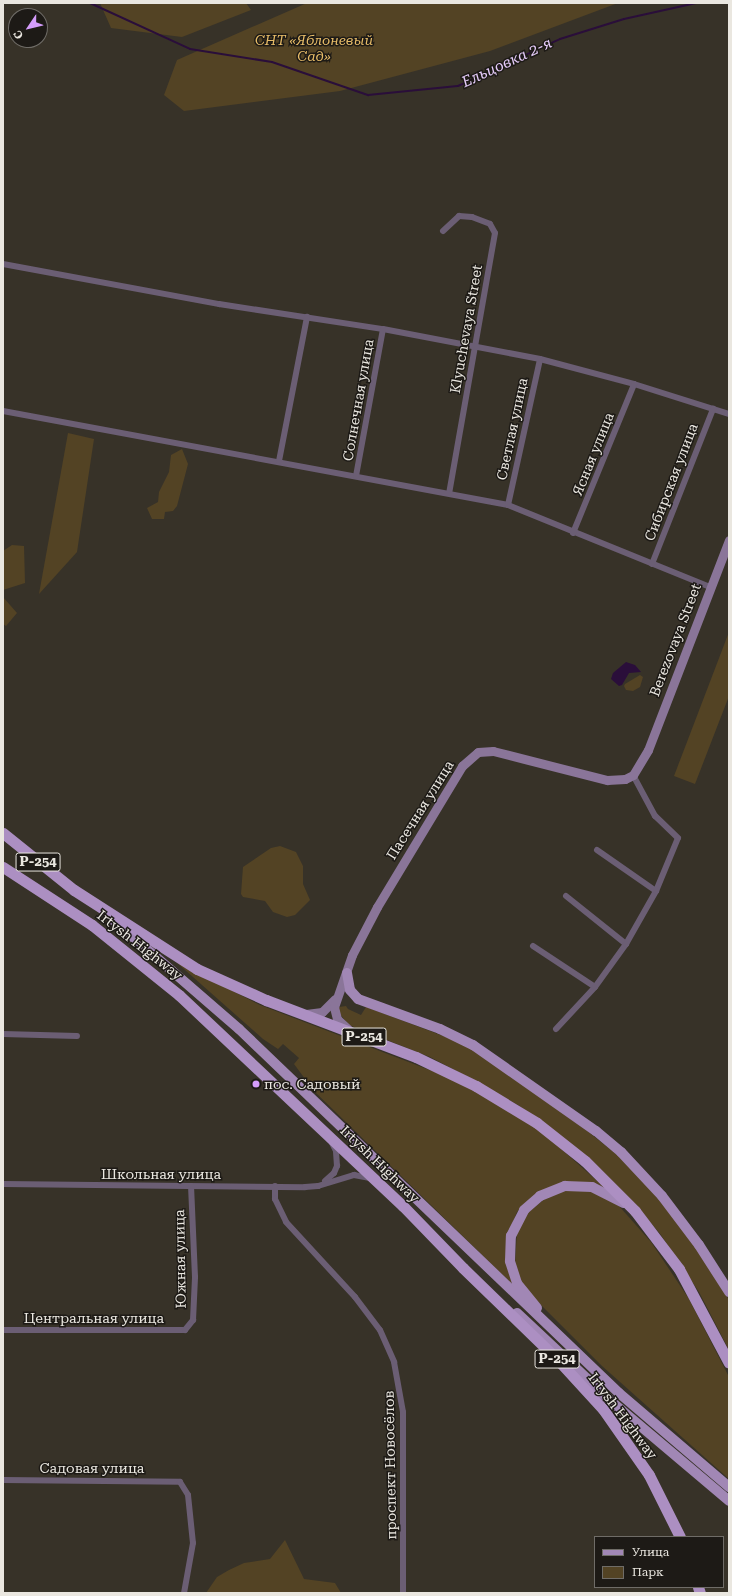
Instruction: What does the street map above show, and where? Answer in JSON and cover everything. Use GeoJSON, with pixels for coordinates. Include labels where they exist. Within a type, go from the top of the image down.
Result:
{"type":"FeatureCollection","features":[{"type":"Feature","properties":{"kind":"highway","name":"Irtysh Highway"},"geometry":{"type":"LineString","coordinates":[[3,833],[74,890],[197,969],[299,1013],[416,1057],[476,1086],[537,1123],[585,1161],[635,1211],[679,1269],[729,1363]]}},
{"type":"Feature","properties":{"kind":"highway","name":"Irtysh Highway"},"geometry":{"type":"LineString","coordinates":[[3,867],[130,954],[228,1039],[403,1206],[463,1268],[559,1361],[603,1409],[649,1475],[680,1536]]}},
{"type":"Feature","properties":{"kind":"main road","name":"Berezovaya Street"},"geometry":{"type":"LineString","coordinates":[[633,775],[648,750],[729,540]]}},
{"type":"Feature","properties":{"kind":"main road","name":"Пасечная улица"},"geometry":{"type":"LineString","coordinates":[[340,991],[352,955],[376,907],[451,783],[472,756],[478,752],[493,751],[607,780],[625,779],[633,775]]}},
{"type":"Feature","properties":{"kind":"main road"},"geometry":{"type":"LineString","coordinates":[[74,890],[140,942],[239,1029],[516,1296],[668,1437],[729,1487]]}},
{"type":"Feature","properties":{"kind":"main road"},"geometry":{"type":"LineString","coordinates":[[347,973],[350,990],[358,999],[440,1029],[473,1045],[596,1131],[621,1152],[662,1196],[699,1245],[729,1292]]}},
{"type":"Feature","properties":{"kind":"main road"},"geometry":{"type":"LineString","coordinates":[[299,1013],[322,1012],[340,991]]}},
{"type":"Feature","properties":{"kind":"main road"},"geometry":{"type":"LineString","coordinates":[[340,991],[334,1011],[343,1026],[416,1057]]}},
{"type":"Feature","properties":{"kind":"main road"},"geometry":{"type":"LineString","coordinates":[[635,1211],[615,1197],[592,1187],[574,1186],[556,1188],[531,1202],[518,1219],[511,1236],[510,1261],[517,1283],[529,1299],[668,1437]]}},
{"type":"Feature","properties":{"kind":"main road"},"geometry":{"type":"LineString","coordinates":[[403,1206],[612,1402],[729,1502]]}},
{"type":"Feature","properties":{"kind":"street","name":"Klyuchevaya Street"},"geometry":{"type":"LineString","coordinates":[[443,231],[459,216],[472,217],[490,224],[494,233],[449,493]]}},
{"type":"Feature","properties":{"kind":"street"},"geometry":{"type":"LineString","coordinates":[[3,264],[219,304],[383,329],[540,359],[634,384],[729,414]]}},
{"type":"Feature","properties":{"kind":"street"},"geometry":{"type":"LineString","coordinates":[[279,461],[307,317]]}},
{"type":"Feature","properties":{"kind":"street","name":"Солнечная улица"},"geometry":{"type":"LineString","coordinates":[[356,476],[383,329]]}},
{"type":"Feature","properties":{"kind":"street","name":"Светлая улица"},"geometry":{"type":"LineString","coordinates":[[508,505],[540,359]]}},
{"type":"Feature","properties":{"kind":"street","name":"Ясная улица"},"geometry":{"type":"LineString","coordinates":[[573,534],[634,384]]}},
{"type":"Feature","properties":{"kind":"street","name":"Сибирская улица"},"geometry":{"type":"LineString","coordinates":[[652,564],[713,409]]}},
{"type":"Feature","properties":{"kind":"street"},"geometry":{"type":"LineString","coordinates":[[3,411],[279,461],[508,505],[573,534],[710,587]]}},
{"type":"Feature","properties":{"kind":"street"},"geometry":{"type":"LineString","coordinates":[[556,1029],[595,987],[626,944],[656,891],[678,838],[655,816],[633,775]]}},
{"type":"Feature","properties":{"kind":"street"},"geometry":{"type":"LineString","coordinates":[[597,850],[656,891]]}},
{"type":"Feature","properties":{"kind":"street"},"geometry":{"type":"LineString","coordinates":[[566,896],[626,944]]}},
{"type":"Feature","properties":{"kind":"street"},"geometry":{"type":"LineString","coordinates":[[533,946],[595,987]]}},
{"type":"Feature","properties":{"kind":"street"},"geometry":{"type":"LineString","coordinates":[[3,1034],[78,1036]]}},
{"type":"Feature","properties":{"kind":"street"},"geometry":{"type":"LineString","coordinates":[[318,1186],[331,1178],[337,1166],[336,1151],[328,1135]]}},
{"type":"Feature","properties":{"kind":"street","name":"Школьная улица"},"geometry":{"type":"LineString","coordinates":[[3,1184],[318,1186],[360,1175],[383,1187]]}},
{"type":"Feature","properties":{"kind":"street","name":"Южная улица"},"geometry":{"type":"LineString","coordinates":[[185,1330],[193,1320],[195,1278],[191,1186]]}},
{"type":"Feature","properties":{"kind":"street","name":"проспект Новосёлов"},"geometry":{"type":"LineString","coordinates":[[275,1186],[275,1199],[286,1222],[356,1297],[380,1330],[394,1362],[403,1412],[403,1593]]}},
{"type":"Feature","properties":{"kind":"street","name":"Центральная улица"},"geometry":{"type":"LineString","coordinates":[[3,1330],[185,1330]]}},
{"type":"Feature","properties":{"kind":"street","name":"Садовая улица"},"geometry":{"type":"LineString","coordinates":[[3,1480],[180,1482],[188,1495],[193,1543],[184,1593]]}},
{"type":"Feature","properties":{"kind":"green space"},"geometry":{"type":"Polygon","coordinates":[[[100,3],[246,3],[251,10],[182,37],[111,28],[100,3]]]}},
{"type":"Feature","properties":{"kind":"green space","name":"СНТ «Яблоневый Сад»"},"geometry":{"type":"Polygon","coordinates":[[[307,3],[618,3],[490,51],[340,91],[184,111],[164,95],[177,60],[307,3]]]}},
{"type":"Feature","properties":{"kind":"green space"},"geometry":{"type":"Polygon","coordinates":[[[68,433],[94,439],[77,552],[39,594],[68,433]]]}},
{"type":"Feature","properties":{"kind":"green space"},"geometry":{"type":"Polygon","coordinates":[[[182,449],[188,464],[177,506],[173,511],[165,512],[164,519],[152,519],[147,508],[158,502],[159,492],[169,472],[171,455],[182,449]]]}},
{"type":"Feature","properties":{"kind":"green space"},"geometry":{"type":"Polygon","coordinates":[[[12,545],[24,546],[25,583],[3,590],[3,551],[12,545]]]}},
{"type":"Feature","properties":{"kind":"green space"},"geometry":{"type":"Polygon","coordinates":[[[3,597],[17,613],[6,626],[3,624],[3,597]]]}},
{"type":"Feature","properties":{"kind":"green space"},"geometry":{"type":"Polygon","coordinates":[[[729,632],[729,696],[695,784],[674,776],[729,632]]]}},
{"type":"Feature","properties":{"kind":"green space"},"geometry":{"type":"Polygon","coordinates":[[[640,675],[643,677],[640,687],[633,691],[626,690],[624,686],[625,684],[640,675]]]}},
{"type":"Feature","properties":{"kind":"green space"},"geometry":{"type":"Polygon","coordinates":[[[280,846],[296,852],[303,866],[303,884],[310,900],[295,915],[287,917],[273,912],[265,901],[243,897],[241,894],[243,867],[271,848],[280,846]]]}},
{"type":"Feature","properties":{"kind":"green space"},"geometry":{"type":"Polygon","coordinates":[[[176,962],[260,1005],[453,1079],[491,1100],[541,1131],[605,1188],[583,1182],[526,1202],[517,1212],[507,1236],[507,1268],[515,1287],[314,1091],[294,1064],[299,1058],[283,1044],[278,1049],[263,1039],[176,962]]]}},
{"type":"Feature","properties":{"kind":"green space"},"geometry":{"type":"Polygon","coordinates":[[[346,1006],[348,1009],[361,1015],[366,1007],[454,1040],[474,1050],[586,1130],[616,1154],[642,1180],[677,1221],[720,1284],[729,1300],[729,1350],[699,1292],[661,1235],[637,1206],[560,1135],[518,1105],[455,1070],[430,1057],[349,1025],[339,1013],[339,1007],[346,1006]]]}},
{"type":"Feature","properties":{"kind":"green space"},"geometry":{"type":"Polygon","coordinates":[[[574,1189],[597,1193],[619,1206],[651,1242],[689,1299],[729,1377],[729,1479],[602,1366],[525,1289],[515,1266],[517,1231],[526,1214],[551,1194],[574,1189]]]}},
{"type":"Feature","properties":{"kind":"green space"},"geometry":{"type":"Polygon","coordinates":[[[285,1540],[304,1579],[335,1583],[341,1593],[206,1593],[217,1577],[229,1570],[244,1563],[270,1559],[285,1540]]]}},
{"type":"Feature","properties":{"kind":"shaded area"},"geometry":{"type":"Polygon","coordinates":[[[626,662],[635,665],[641,672],[629,673],[622,685],[619,686],[611,679],[613,673],[626,662]]]}},
{"type":"Feature","properties":{"kind":"waterway","name":"Ельцовка 2-я"},"geometry":{"type":"LineString","coordinates":[[22,3],[38,3]]}},
{"type":"Feature","properties":{"kind":"waterway","name":"Ельцовка 2-я"},"geometry":{"type":"LineString","coordinates":[[90,3],[190,49],[272,62],[368,95],[458,86],[560,39],[624,19],[696,3]]}},
{"type":"Feature","properties":{"kind":"place","name":"пос. Садовый"},"geometry":{"type":"Point","coordinates":[256,1084]}}]}
